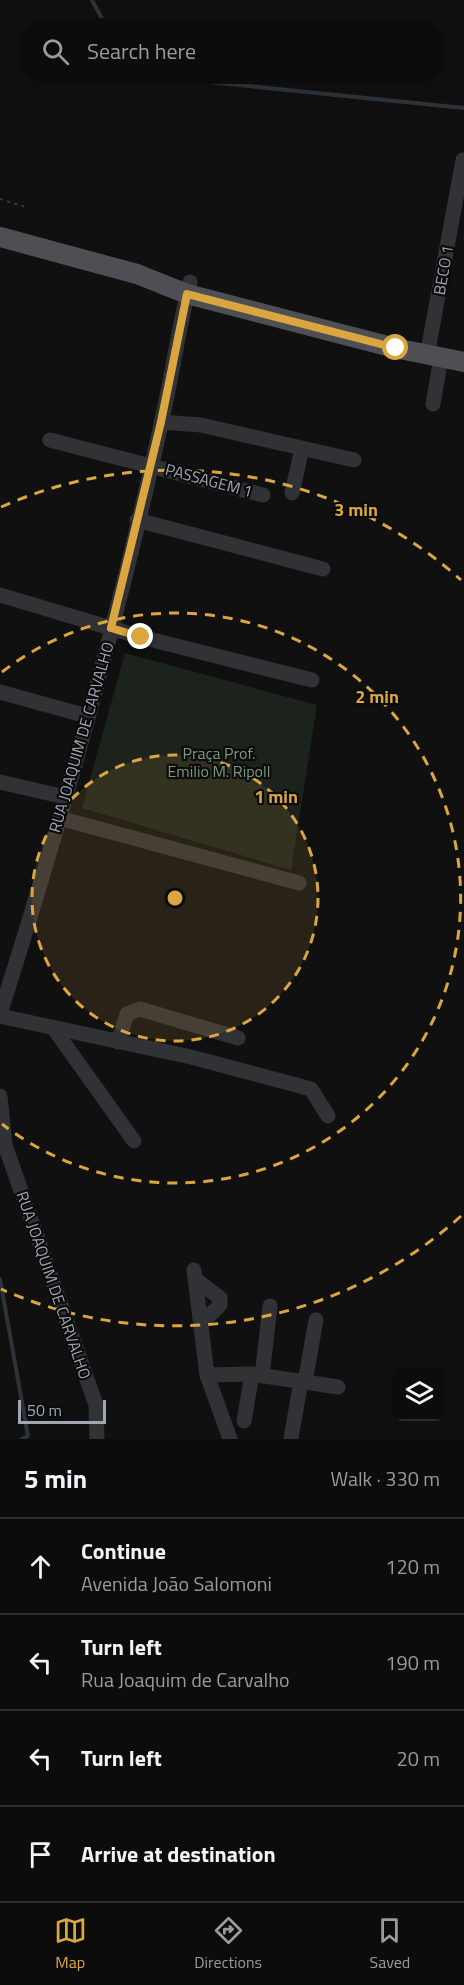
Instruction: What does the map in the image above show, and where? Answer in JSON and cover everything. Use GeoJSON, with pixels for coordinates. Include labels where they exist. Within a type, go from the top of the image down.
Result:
{"type":"FeatureCollection","features":[{"type":"Feature","properties":{"kind":"main road"},"geometry":{"type":"LineString","coordinates":[[0,237],[435,352],[464,362]]}},
{"type":"Feature","properties":{"kind":"main road"},"geometry":{"type":"LineString","coordinates":[[435,352],[464,356]]}},
{"type":"Feature","properties":{"kind":"street","name":"BECO 1"},"geometry":{"type":"LineString","coordinates":[[433,404],[435,352],[463,160]]}},
{"type":"Feature","properties":{"kind":"street","name":"RUA JOAQUIM DE CARVALHO"},"geometry":{"type":"LineString","coordinates":[[0,1015],[59,818],[111,628],[161,422],[189,288]]}},
{"type":"Feature","properties":{"kind":"street"},"geometry":{"type":"LineString","coordinates":[[161,422],[201,425],[354,460]]}},
{"type":"Feature","properties":{"kind":"street","name":"PASSAGEM 1"},"geometry":{"type":"LineString","coordinates":[[50,440],[264,495]]}},
{"type":"Feature","properties":{"kind":"street"},"geometry":{"type":"LineString","coordinates":[[292,493],[302,448]]}},
{"type":"Feature","properties":{"kind":"street"},"geometry":{"type":"LineString","coordinates":[[137,520],[323,569]]}},
{"type":"Feature","properties":{"kind":"street"},"geometry":{"type":"LineString","coordinates":[[0,595],[111,628],[312,680]]}},
{"type":"Feature","properties":{"kind":"street"},"geometry":{"type":"LineString","coordinates":[[0,692],[87,716]]}},
{"type":"Feature","properties":{"kind":"street"},"geometry":{"type":"LineString","coordinates":[[0,782],[65,797]]}},
{"type":"Feature","properties":{"kind":"street"},"geometry":{"type":"LineString","coordinates":[[59,818],[298,883]]}},
{"type":"Feature","properties":{"kind":"street"},"geometry":{"type":"LineString","coordinates":[[118,1042],[127,1014],[140,1009],[238,1038]]}},
{"type":"Feature","properties":{"kind":"street"},"geometry":{"type":"LineString","coordinates":[[0,1015],[54,1029],[191,1057],[311,1089],[328,1116]]}},
{"type":"Feature","properties":{"kind":"street"},"geometry":{"type":"LineString","coordinates":[[54,1029],[134,1141]]}},
{"type":"Feature","properties":{"kind":"street","name":"RUA JOAQUIM DE CARVALHO"},"geometry":{"type":"LineString","coordinates":[[0,1096],[5,1145],[96,1405],[97,1439]]}},
{"type":"Feature","properties":{"kind":"street"},"geometry":{"type":"LineString","coordinates":[[201,1324],[220,1305],[220,1298],[194,1274],[207,1376],[230,1439]]}},
{"type":"Feature","properties":{"kind":"street"},"geometry":{"type":"LineString","coordinates":[[244,1422],[257,1375],[270,1306]]}},
{"type":"Feature","properties":{"kind":"street"},"geometry":{"type":"LineString","coordinates":[[291,1438],[316,1320]]}},
{"type":"Feature","properties":{"kind":"street"},"geometry":{"type":"LineString","coordinates":[[207,1376],[234,1373],[338,1387]]}},
{"type":"Feature","properties":{"kind":"path"},"geometry":{"type":"LineString","coordinates":[[0,199],[29,208]]}},
{"type":"Feature","properties":{"kind":"green space","name":"Praça Prof. Emilio M. Ripoll"},"geometry":{"type":"Polygon","coordinates":[[[125,653],[317,705],[291,870],[82,808],[125,653]]]}},
{"type":"Feature","properties":{"kind":"waterway"},"geometry":{"type":"LineString","coordinates":[[92,0],[102,18]]}},
{"type":"Feature","properties":{"kind":"waterway"},"geometry":{"type":"LineString","coordinates":[[228,84],[464,108]]}},
{"type":"Feature","properties":{"kind":"waterway"},"geometry":{"type":"LineString","coordinates":[[0,1279],[28,1436],[22,1439]]}},
{"type":"Feature","properties":{"kind":"route"},"geometry":{"type":"LineString","coordinates":[[141,637],[111,628],[161,422],[187,294],[396,348]]}}]}
